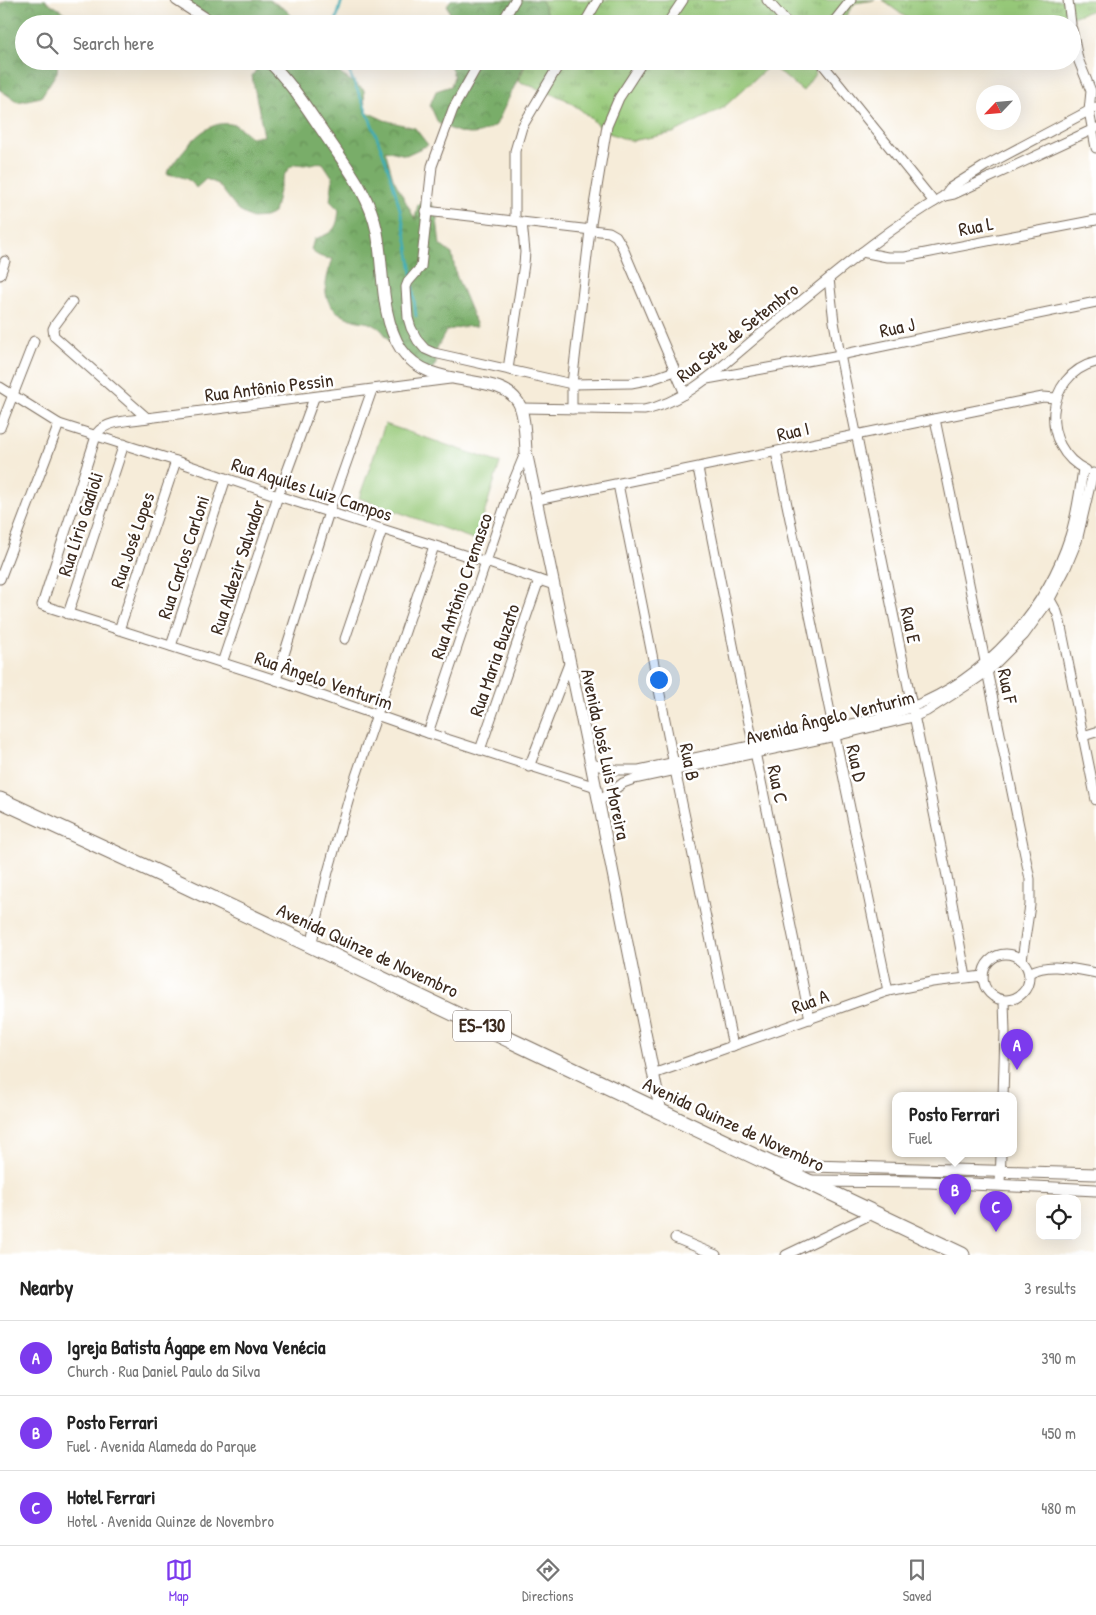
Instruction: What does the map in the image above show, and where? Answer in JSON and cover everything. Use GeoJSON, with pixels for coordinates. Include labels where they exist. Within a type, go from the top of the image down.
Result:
{"type":"FeatureCollection","features":[{"type":"Feature","properties":{"kind":"main road","name":"Avenida Quinze de Novembro"},"geometry":{"type":"LineString","coordinates":[[0,800],[184,885],[962,1255]]}},
{"type":"Feature","properties":{"kind":"street"},"geometry":{"type":"LineString","coordinates":[[177,0],[200,15]]}},
{"type":"Feature","properties":{"kind":"street"},"geometry":{"type":"LineString","coordinates":[[506,15],[515,0]]}},
{"type":"Feature","properties":{"kind":"street"},"geometry":{"type":"LineString","coordinates":[[589,15],[598,0]]}},
{"type":"Feature","properties":{"kind":"street"},"geometry":{"type":"LineString","coordinates":[[673,15],[682,0]]}},
{"type":"Feature","properties":{"kind":"street"},"geometry":{"type":"LineString","coordinates":[[767,0],[780,15]]}},
{"type":"Feature","properties":{"kind":"street"},"geometry":{"type":"LineString","coordinates":[[839,15],[851,0]]}},
{"type":"Feature","properties":{"kind":"street"},"geometry":{"type":"LineString","coordinates":[[1068,0],[1070,15]]}},
{"type":"Feature","properties":{"kind":"street"},"geometry":{"type":"LineString","coordinates":[[1081,68],[1093,101],[1096,148]]}},
{"type":"Feature","properties":{"kind":"street"},"geometry":{"type":"LineString","coordinates":[[276,70],[295,91],[356,180],[368,202],[378,233],[390,321],[395,338],[402,351],[424,369],[450,379],[496,387],[506,392],[520,406]]}},
{"type":"Feature","properties":{"kind":"street"},"geometry":{"type":"LineString","coordinates":[[475,70],[453,109],[432,166],[420,267],[406,287],[408,318],[418,341],[425,349],[434,354],[572,384],[631,383],[652,379],[675,371]]}},
{"type":"Feature","properties":{"kind":"street"},"geometry":{"type":"LineString","coordinates":[[508,369],[525,252],[518,222],[515,151],[522,127],[556,70]]}},
{"type":"Feature","properties":{"kind":"street"},"geometry":{"type":"LineString","coordinates":[[572,409],[572,384],[590,230],[607,126],[619,98],[637,70]]}},
{"type":"Feature","properties":{"kind":"street"},"geometry":{"type":"LineString","coordinates":[[827,70],[934,202]]}},
{"type":"Feature","properties":{"kind":"street","name":"Rua Sete de Setembro"},"geometry":{"type":"LineString","coordinates":[[944,196],[950,188],[1093,101]]}},
{"type":"Feature","properties":{"kind":"street","name":"Rua Sete de Setembro"},"geometry":{"type":"LineString","coordinates":[[520,406],[644,410],[658,408],[671,402],[704,380],[862,252],[934,202],[944,196],[969,188],[1094,129]]}},
{"type":"Feature","properties":{"kind":"street"},"geometry":{"type":"LineString","coordinates":[[426,211],[608,232],[616,236],[685,394]]}},
{"type":"Feature","properties":{"kind":"street","name":"Rua L"},"geometry":{"type":"LineString","coordinates":[[862,252],[887,257],[905,257],[1096,220]]}},
{"type":"Feature","properties":{"kind":"street"},"geometry":{"type":"LineString","coordinates":[[0,275],[5,261]]}},
{"type":"Feature","properties":{"kind":"street","name":"Rua E"},"geometry":{"type":"LineString","coordinates":[[830,279],[834,322],[840,355],[966,977]]}},
{"type":"Feature","properties":{"kind":"street"},"geometry":{"type":"LineString","coordinates":[[72,302],[55,325],[53,329],[54,336],[147,418]]}},
{"type":"Feature","properties":{"kind":"street","name":"Rua J"},"geometry":{"type":"LineString","coordinates":[[704,380],[840,355],[1096,302]]}},
{"type":"Feature","properties":{"kind":"street"},"geometry":{"type":"LineString","coordinates":[[0,428],[34,341]]}},
{"type":"Feature","properties":{"kind":"street"},"geometry":{"type":"LineString","coordinates":[[1095,473],[1083,468],[1070,459],[1060,446],[1054,431],[1053,415],[1056,398],[1063,384],[1074,372],[1096,362]]}},
{"type":"Feature","properties":{"kind":"street","name":"Rua Antônio Pessin"},"geometry":{"type":"LineString","coordinates":[[96,436],[100,430],[109,425],[147,418],[450,379]]}},
{"type":"Feature","properties":{"kind":"street","name":"Rua Aquiles Luiz Campos"},"geometry":{"type":"LineString","coordinates":[[0,388],[59,424],[554,585]]}},
{"type":"Feature","properties":{"kind":"street"},"geometry":{"type":"LineString","coordinates":[[276,680],[329,512],[372,390]]}},
{"type":"Feature","properties":{"kind":"street","name":"Rua Aldezir Salvador"},"geometry":{"type":"LineString","coordinates":[[222,663],[278,496],[314,398]]}},
{"type":"Feature","properties":{"kind":"street","name":"Rua I"},"geometry":{"type":"LineString","coordinates":[[537,500],[856,434],[936,420],[1034,398],[1056,398]]}},
{"type":"Feature","properties":{"kind":"street","name":"Avenida José Luis Moreira"},"geometry":{"type":"LineString","coordinates":[[520,406],[526,451],[661,1112]]}},
{"type":"Feature","properties":{"kind":"street","name":"Rua F"},"geometry":{"type":"LineString","coordinates":[[936,420],[1030,879],[1030,905],[1022,960]]}},
{"type":"Feature","properties":{"kind":"street"},"geometry":{"type":"LineString","coordinates":[[0,579],[59,424]]}},
{"type":"Feature","properties":{"kind":"street","name":"Rua Ângelo Venturim"},"geometry":{"type":"LineString","coordinates":[[96,436],[42,605],[276,680],[529,767],[596,787]]}},
{"type":"Feature","properties":{"kind":"street","name":"Rua Lírio Gadioli"},"geometry":{"type":"LineString","coordinates":[[68,614],[124,444]]}},
{"type":"Feature","properties":{"kind":"street","name":"Rua Antônio Cremasco"},"geometry":{"type":"LineString","coordinates":[[428,733],[512,485],[526,451]]}},
{"type":"Feature","properties":{"kind":"street","name":"Rua D"},"geometry":{"type":"LineString","coordinates":[[776,452],[888,992]]}},
{"type":"Feature","properties":{"kind":"street","name":"Rua José Lopes"},"geometry":{"type":"LineString","coordinates":[[119,630],[176,461]]}},
{"type":"Feature","properties":{"kind":"street","name":"Rua C"},"geometry":{"type":"LineString","coordinates":[[698,468],[810,1018]]}},
{"type":"Feature","properties":{"kind":"street","name":"Avenida Ângelo Venturim"},"geometry":{"type":"LineString","coordinates":[[1048,596],[1070,536],[1076,514],[1083,468]]}},
{"type":"Feature","properties":{"kind":"street","name":"Avenida Ângelo Venturim"},"geometry":{"type":"LineString","coordinates":[[598,802],[623,783],[674,766],[913,717],[943,701],[1024,635],[1065,570],[1077,541],[1095,473]]}},
{"type":"Feature","properties":{"kind":"street","name":"Rua Carlos Carloni"},"geometry":{"type":"LineString","coordinates":[[170,646],[226,478]]}},
{"type":"Feature","properties":{"kind":"street","name":"Rua B"},"geometry":{"type":"LineString","coordinates":[[618,484],[674,766],[733,1046]]}},
{"type":"Feature","properties":{"kind":"street"},"geometry":{"type":"LineString","coordinates":[[345,639],[382,530]]}},
{"type":"Feature","properties":{"kind":"street"},"geometry":{"type":"LineString","coordinates":[[311,946],[328,872],[376,715],[434,546]]}},
{"type":"Feature","properties":{"kind":"street","name":"Rua Maria Buzato"},"geometry":{"type":"LineString","coordinates":[[480,750],[539,580]]}},
{"type":"Feature","properties":{"kind":"street"},"geometry":{"type":"LineString","coordinates":[[1048,596],[1060,622],[1096,800]]}},
{"type":"Feature","properties":{"kind":"street"},"geometry":{"type":"LineString","coordinates":[[529,767],[570,661]]}},
{"type":"Feature","properties":{"kind":"street","name":"Avenida Ângelo Venturim"},"geometry":{"type":"LineString","coordinates":[[834,732],[911,707],[987,666]]}},
{"type":"Feature","properties":{"kind":"street"},"geometry":{"type":"LineString","coordinates":[[1083,736],[1096,732]]}},
{"type":"Feature","properties":{"kind":"street","name":"Avenida Ângelo Venturim"},"geometry":{"type":"LineString","coordinates":[[591,764],[629,771],[674,766]]}},
{"type":"Feature","properties":{"kind":"street"},"geometry":{"type":"LineString","coordinates":[[1000,954],[1016,955],[1022,960],[1029,973],[1029,982],[1021,996],[1004,1001],[992,996],[987,990],[983,976],[984,968],[988,962],[1000,954]]}},
{"type":"Feature","properties":{"kind":"street"},"geometry":{"type":"LineString","coordinates":[[1029,973],[1038,969],[1056,967],[1096,973]]}},
{"type":"Feature","properties":{"kind":"street","name":"Rua A"},"geometry":{"type":"LineString","coordinates":[[653,1074],[901,988],[983,976]]}},
{"type":"Feature","properties":{"kind":"street"},"geometry":{"type":"LineString","coordinates":[[1003,1092],[1004,1001]]}},
{"type":"Feature","properties":{"kind":"street"},"geometry":{"type":"LineString","coordinates":[[1000,1185],[1001,1157]]}},
{"type":"Feature","properties":{"kind":"street"},"geometry":{"type":"LineString","coordinates":[[773,1165],[1096,1174]]}},
{"type":"Feature","properties":{"kind":"street"},"geometry":{"type":"LineString","coordinates":[[808,1181],[930,1182],[1096,1190]]}},
{"type":"Feature","properties":{"kind":"street"},"geometry":{"type":"LineString","coordinates":[[786,1255],[874,1213]]}},
{"type":"Feature","properties":{"kind":"street"},"geometry":{"type":"LineString","coordinates":[[675,1238],[716,1255]]}},
{"type":"Feature","properties":{"kind":"green space"},"geometry":{"type":"Polygon","coordinates":[[[7,0],[45,0],[68,15],[15,15],[15,70],[57,70],[41,97],[18,102],[0,90],[0,4],[7,0]]]}},
{"type":"Feature","properties":{"kind":"green space"},"geometry":{"type":"Polygon","coordinates":[[[178,0],[270,0],[291,15],[207,15],[178,0]]]}},
{"type":"Feature","properties":{"kind":"green space"},"geometry":{"type":"Polygon","coordinates":[[[451,0],[541,0],[548,15],[450,15],[447,5],[451,0]]]}},
{"type":"Feature","properties":{"kind":"green space"},"geometry":{"type":"Polygon","coordinates":[[[541,0],[875,0],[855,3],[846,15],[548,15],[541,0]]]}},
{"type":"Feature","properties":{"kind":"green space"},"geometry":{"type":"Polygon","coordinates":[[[882,0],[1096,0],[1096,9],[1078,15],[903,15],[882,0]]]}},
{"type":"Feature","properties":{"kind":"green space"},"geometry":{"type":"Polygon","coordinates":[[[256,70],[337,70],[364,90],[365,111],[384,120],[415,128],[428,145],[406,155],[385,150],[393,178],[415,219],[418,204],[428,200],[436,210],[440,245],[452,254],[456,275],[477,326],[460,327],[446,331],[436,350],[436,364],[430,371],[402,357],[378,327],[341,314],[329,302],[326,286],[333,259],[321,257],[311,250],[314,239],[326,235],[333,230],[337,222],[339,210],[330,201],[333,178],[323,163],[296,164],[291,167],[283,178],[274,213],[265,217],[252,218],[239,211],[218,184],[206,179],[196,188],[187,179],[167,174],[168,170],[188,145],[205,130],[214,126],[224,124],[235,125],[251,137],[264,136],[252,76],[256,70]]]}},
{"type":"Feature","properties":{"kind":"green space"},"geometry":{"type":"Polygon","coordinates":[[[452,70],[522,70],[496,125],[481,133],[474,134],[453,130],[438,123],[430,105],[436,91],[451,86],[454,76],[452,70]]]}},
{"type":"Feature","properties":{"kind":"green space"},"geometry":{"type":"Polygon","coordinates":[[[524,70],[765,70],[723,108],[673,133],[631,141],[606,132],[565,99],[518,81],[524,70]]]}},
{"type":"Feature","properties":{"kind":"green space"},"geometry":{"type":"Polygon","coordinates":[[[776,70],[816,70],[803,91],[776,70]]]}},
{"type":"Feature","properties":{"kind":"green space"},"geometry":{"type":"Polygon","coordinates":[[[385,424],[500,463],[476,540],[359,498],[385,424]]]}},
{"type":"Feature","properties":{"kind":"waterway"},"geometry":{"type":"LineString","coordinates":[[338,15],[342,0]]}},
{"type":"Feature","properties":{"kind":"waterway"},"geometry":{"type":"LineString","coordinates":[[348,70],[378,139],[387,165],[402,218],[412,274]]}},
{"type":"Feature","properties":{"kind":"waterway"},"geometry":{"type":"LineString","coordinates":[[412,282],[416,316]]}},
{"type":"Feature","properties":{"kind":"place","name":"Igreja Batista Ágape em Nova Venécia"},"geometry":{"type":"Point","coordinates":[1017,1070]}},
{"type":"Feature","properties":{"kind":"place","name":"Posto Ferrari"},"geometry":{"type":"Point","coordinates":[955,1215]}},
{"type":"Feature","properties":{"kind":"place","name":"Hotel Ferrari"},"geometry":{"type":"Point","coordinates":[996,1232]}}]}
